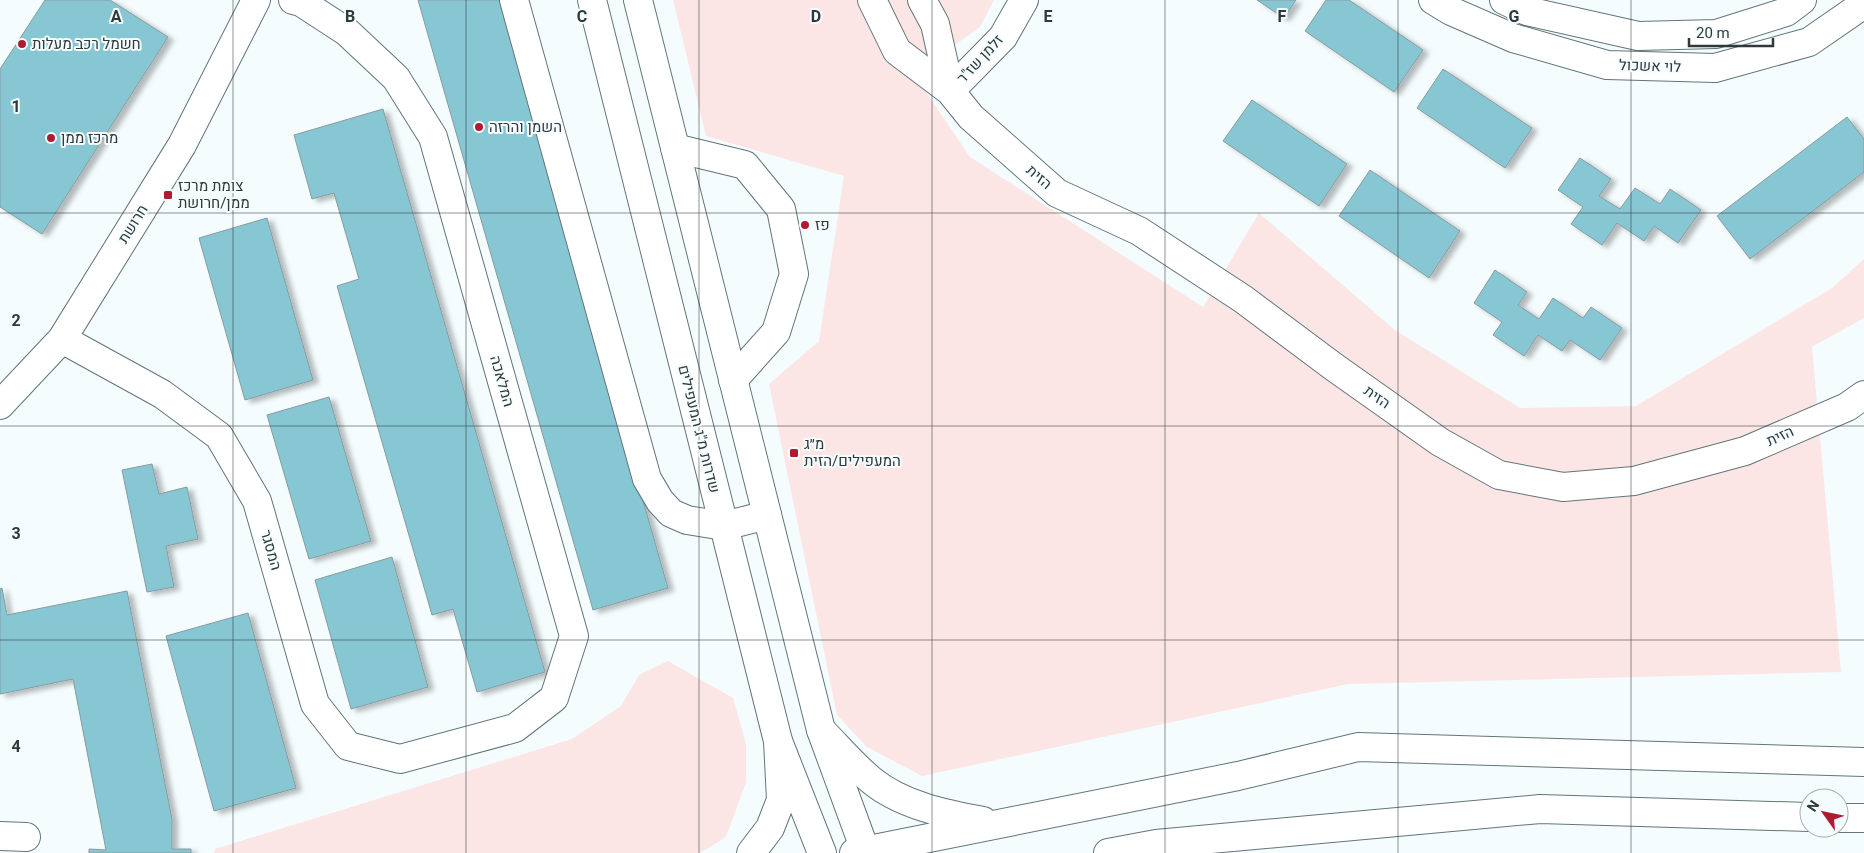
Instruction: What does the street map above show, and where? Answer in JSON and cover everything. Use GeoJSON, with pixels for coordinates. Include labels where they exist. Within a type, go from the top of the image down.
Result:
{"type":"FeatureCollection","features":[{"type":"Feature","properties":{"kind":"main road","name":"חרושת"},"geometry":{"type":"LineString","coordinates":[[0,405],[62,339],[182,144],[256,0]]}},
{"type":"Feature","properties":{"kind":"main road","name":"המלאכה"},"geometry":{"type":"LineString","coordinates":[[293,0],[301,2],[347,32],[396,78],[433,138],[574,636],[554,698],[515,728],[443,747]]}},
{"type":"Feature","properties":{"kind":"main road"},"geometry":{"type":"LineString","coordinates":[[514,0],[647,479],[671,513],[686,520],[724,526],[767,515]]}},
{"type":"Feature","properties":{"kind":"main road","name":"שדרות מ\"ג המעפילים"},"geometry":{"type":"LineString","coordinates":[[592,0],[778,741],[822,853]]}},
{"type":"Feature","properties":{"kind":"main road"},"geometry":{"type":"LineString","coordinates":[[638,0],[821,730],[861,852],[1238,776],[1358,747],[1864,762]]}},
{"type":"Feature","properties":{"kind":"main road","name":"הזית"},"geometry":{"type":"LineString","coordinates":[[872,0],[897,51],[950,91],[971,117],[1057,193],[1139,231],[1243,299],[1334,367],[1440,442],[1499,475],[1563,487],[1634,481],[1745,451],[1847,407],[1864,395]]}},
{"type":"Feature","properties":{"kind":"main road","name":"הזית"},"geometry":{"type":"LineString","coordinates":[[922,0],[935,24],[950,91]]}},
{"type":"Feature","properties":{"kind":"main road","name":"זלמן שז\"ר"},"geometry":{"type":"LineString","coordinates":[[950,91],[1003,37],[1024,0]]}},
{"type":"Feature","properties":{"kind":"main road","name":"לוי אשכול"},"geometry":{"type":"LineString","coordinates":[[1433,0],[1451,11],[1513,38],[1607,65],[1715,68],[1809,42],[1864,4]]}},
{"type":"Feature","properties":{"kind":"main road","name":"לוי אשכול"},"geometry":{"type":"LineString","coordinates":[[1504,0],[1527,11],[1638,36],[1716,34],[1786,12],[1802,0]]}},
{"type":"Feature","properties":{"kind":"main road"},"geometry":{"type":"LineString","coordinates":[[675,148],[745,166],[781,209],[794,274],[776,332],[733,380]]}},
{"type":"Feature","properties":{"kind":"main road","name":"המסגר"},"geometry":{"type":"LineString","coordinates":[[62,339],[162,394],[219,436],[257,501],[315,704],[348,746],[400,759],[443,747]]}},
{"type":"Feature","properties":{"kind":"main road"},"geometry":{"type":"LineString","coordinates":[[821,730],[872,780],[896,794],[926,809],[996,824]]}},
{"type":"Feature","properties":{"kind":"main road"},"geometry":{"type":"LineString","coordinates":[[751,853],[770,828],[781,800],[778,741]]}},
{"type":"Feature","properties":{"kind":"main road"},"geometry":{"type":"LineString","coordinates":[[1108,853],[1166,843],[1540,809],[1799,817]]}},
{"type":"Feature","properties":{"kind":"main road"},"geometry":{"type":"LineString","coordinates":[[1849,818],[1864,818]]}},
{"type":"Feature","properties":{"kind":"shaded area"},"geometry":{"type":"Polygon","coordinates":[[[673,0],[994,0],[980,27],[914,74],[970,157],[1203,307],[1259,213],[1395,330],[1520,408],[1636,406],[1832,288],[1864,259],[1864,318],[1812,347],[1841,672],[1348,684],[922,776],[867,747],[837,715],[769,384],[819,341],[844,176],[706,136],[673,0]]]}},
{"type":"Feature","properties":{"kind":"shaded area"},"geometry":{"type":"Polygon","coordinates":[[[668,661],[733,698],[746,744],[746,782],[726,837],[700,853],[214,853],[215,849],[572,739],[621,706],[639,675],[668,661]]]}},
{"type":"Feature","properties":{"kind":"building","name":"מרכז ממן"},"geometry":{"type":"Polygon","coordinates":[[[45,0],[110,0],[168,37],[42,234],[0,207],[0,69],[45,0]]]}},
{"type":"Feature","properties":{"kind":"building"},"geometry":{"type":"Polygon","coordinates":[[[418,0],[500,0],[668,588],[593,610],[418,0]]]}},
{"type":"Feature","properties":{"kind":"building"},"geometry":{"type":"Polygon","coordinates":[[[1257,0],[1296,0],[1284,18],[1257,0]]]}},
{"type":"Feature","properties":{"kind":"building"},"geometry":{"type":"Polygon","coordinates":[[[1326,0],[1349,0],[1423,50],[1394,92],[1305,31],[1326,0]]]}},
{"type":"Feature","properties":{"kind":"building"},"geometry":{"type":"Polygon","coordinates":[[[1443,69],[1532,128],[1505,168],[1417,108],[1443,69]]]}},
{"type":"Feature","properties":{"kind":"building"},"geometry":{"type":"Polygon","coordinates":[[[1252,100],[1347,164],[1319,206],[1223,141],[1252,100]]]}},
{"type":"Feature","properties":{"kind":"building"},"geometry":{"type":"Polygon","coordinates":[[[383,109],[545,672],[477,692],[453,609],[432,615],[337,286],[359,279],[334,193],[312,199],[294,135],[383,109]]]}},
{"type":"Feature","properties":{"kind":"building"},"geometry":{"type":"Polygon","coordinates":[[[1847,117],[1864,139],[1864,172],[1750,259],[1717,216],[1847,117]]]}},
{"type":"Feature","properties":{"kind":"building"},"geometry":{"type":"Polygon","coordinates":[[[1580,158],[1611,179],[1599,196],[1620,209],[1635,188],[1660,204],[1670,189],[1701,210],[1678,243],[1654,226],[1644,241],[1617,223],[1602,245],[1571,224],[1583,207],[1558,190],[1580,158]]]}},
{"type":"Feature","properties":{"kind":"building"},"geometry":{"type":"Polygon","coordinates":[[[1370,170],[1460,231],[1429,278],[1339,216],[1370,170]]]}},
{"type":"Feature","properties":{"kind":"building"},"geometry":{"type":"Polygon","coordinates":[[[267,218],[313,380],[245,400],[199,238],[267,218]]]}},
{"type":"Feature","properties":{"kind":"building"},"geometry":{"type":"Polygon","coordinates":[[[1495,270],[1527,292],[1518,305],[1539,319],[1553,298],[1583,318],[1591,307],[1622,328],[1600,360],[1570,340],[1562,351],[1538,335],[1524,356],[1493,335],[1502,322],[1474,303],[1495,270]]]}},
{"type":"Feature","properties":{"kind":"building"},"geometry":{"type":"Polygon","coordinates":[[[329,397],[371,541],[309,559],[267,415],[329,397]]]}},
{"type":"Feature","properties":{"kind":"building"},"geometry":{"type":"Polygon","coordinates":[[[152,464],[159,494],[187,487],[198,539],[166,546],[174,587],[147,592],[122,470],[152,464]]]}},
{"type":"Feature","properties":{"kind":"building"},"geometry":{"type":"Polygon","coordinates":[[[392,557],[428,687],[351,709],[315,580],[392,557]]]}},
{"type":"Feature","properties":{"kind":"building"},"geometry":{"type":"Polygon","coordinates":[[[2,588],[7,615],[127,591],[172,819],[172,849],[191,849],[191,853],[89,853],[89,849],[106,850],[73,679],[0,694],[0,589],[2,588]]]}},
{"type":"Feature","properties":{"kind":"building"},"geometry":{"type":"Polygon","coordinates":[[[248,613],[296,788],[214,811],[166,636],[248,613]]]}},
{"type":"Feature","properties":{"kind":"place","name":"חשמל רכב מעלות"},"geometry":{"type":"Point","coordinates":[22,44]}},
{"type":"Feature","properties":{"kind":"place","name":"השמן והרזה"},"geometry":{"type":"Point","coordinates":[479,127]}},
{"type":"Feature","properties":{"kind":"place","name":"מרכז ממן"},"geometry":{"type":"Point","coordinates":[51,138]}},
{"type":"Feature","properties":{"kind":"place","name":"צומת מרכז ממן/חרושת"},"geometry":{"type":"Point","coordinates":[168,195]}},
{"type":"Feature","properties":{"kind":"place","name":"פז"},"geometry":{"type":"Point","coordinates":[805,225]}},
{"type":"Feature","properties":{"kind":"place","name":"מ״ג המעפילים/הזית"},"geometry":{"type":"Point","coordinates":[794,453]}}]}
